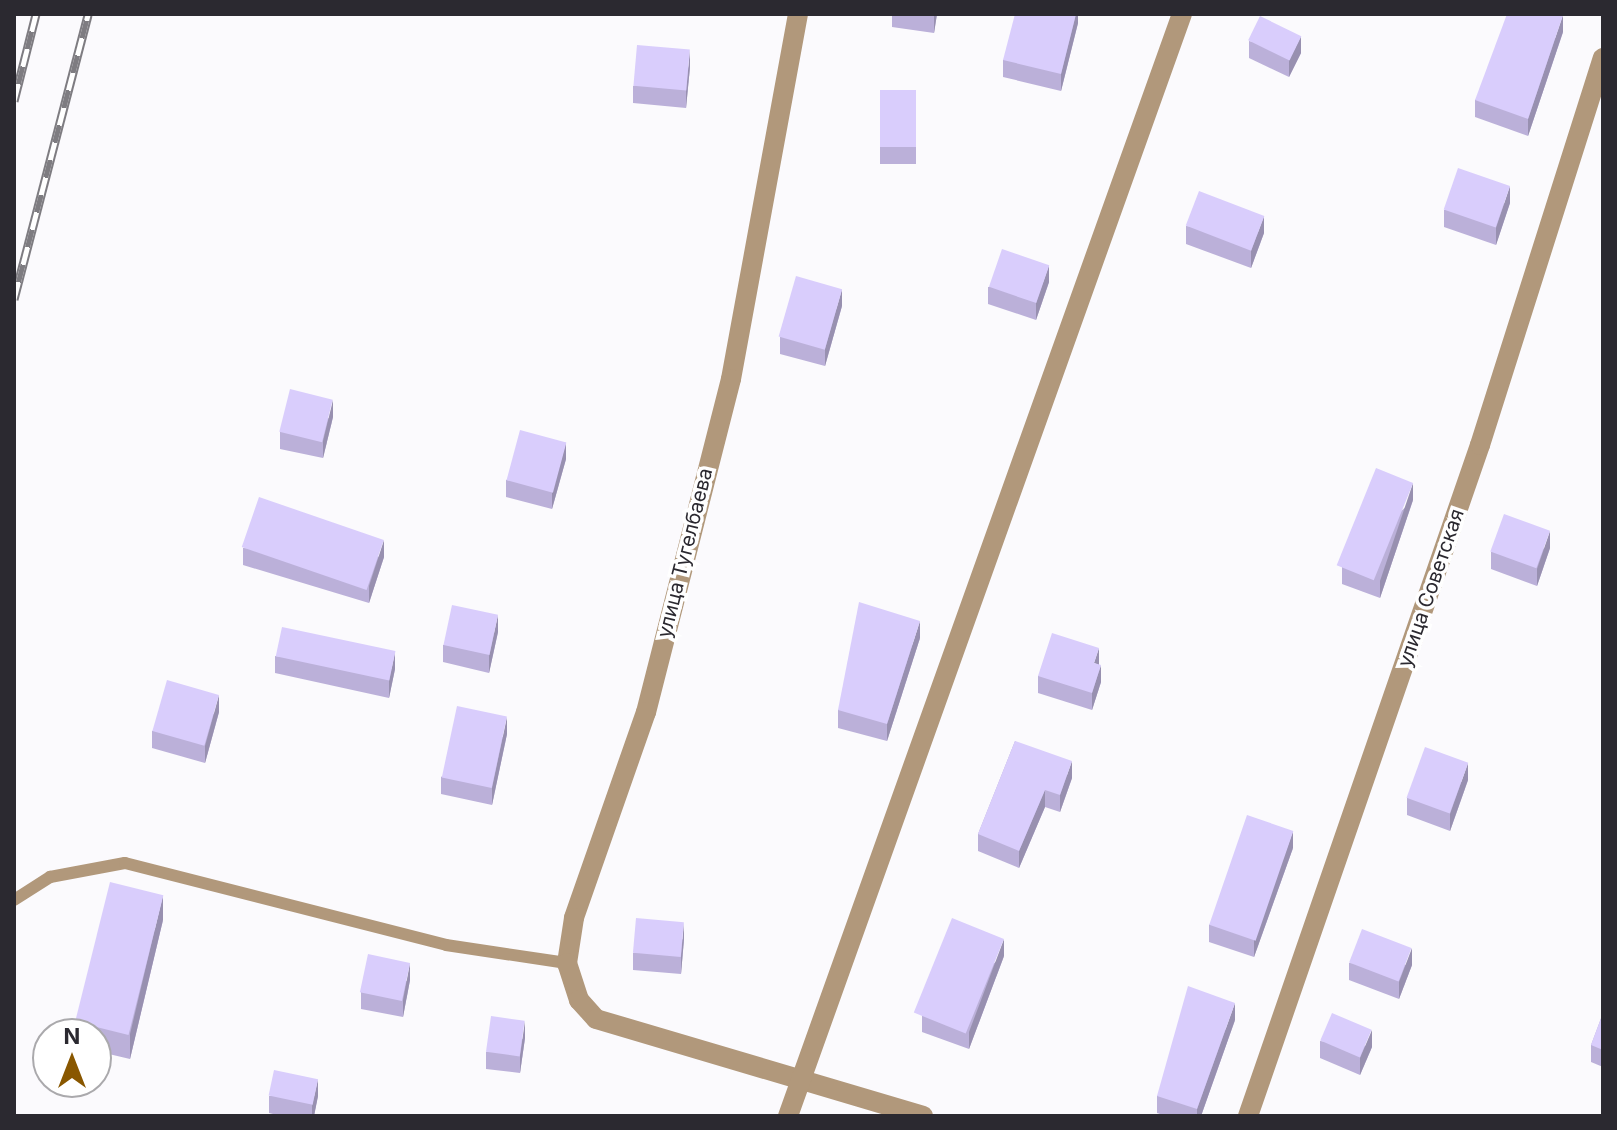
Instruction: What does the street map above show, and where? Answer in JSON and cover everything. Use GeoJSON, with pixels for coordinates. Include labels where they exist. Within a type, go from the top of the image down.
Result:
{"type":"FeatureCollection","features":[{"type":"Feature","properties":{"kind":"street","name":"улица Тугелбаева"},"geometry":{"type":"LineString","coordinates":[[567,963],[567,940],[646,712],[731,379],[798,14]]}},
{"type":"Feature","properties":{"kind":"street"},"geometry":{"type":"LineString","coordinates":[[788,1116],[1182,14]]}},
{"type":"Feature","properties":{"kind":"street","name":"улица Советская"},"geometry":{"type":"LineString","coordinates":[[1248,1116],[1480,445],[1603,58]]}},
{"type":"Feature","properties":{"kind":"street"},"geometry":{"type":"LineString","coordinates":[[567,963],[579,1000],[596,1019],[802,1077],[923,1116]]}},
{"type":"Feature","properties":{"kind":"lane"},"geometry":{"type":"LineString","coordinates":[[14,900],[50,877],[125,863],[446,945],[567,963]]}},
{"type":"Feature","properties":{"kind":"building"},"geometry":{"type":"Polygon","coordinates":[[[1015,14],[1076,14],[1061,74],[1003,60],[1015,14]]]}},
{"type":"Feature","properties":{"kind":"building"},"geometry":{"type":"Polygon","coordinates":[[[1507,14],[1563,15],[1528,119],[1475,100],[1507,14]]]}},
{"type":"Feature","properties":{"kind":"building"},"geometry":{"type":"Polygon","coordinates":[[[1260,16],[1301,36],[1290,60],[1248,40],[1260,16]]]}},
{"type":"Feature","properties":{"kind":"building"},"geometry":{"type":"Polygon","coordinates":[[[637,45],[690,50],[686,90],[633,86],[637,45]]]}},
{"type":"Feature","properties":{"kind":"building"},"geometry":{"type":"Polygon","coordinates":[[[880,90],[916,90],[916,147],[880,147],[880,90]]]}},
{"type":"Feature","properties":{"kind":"building"},"geometry":{"type":"Polygon","coordinates":[[[1458,168],[1510,186],[1496,228],[1444,210],[1458,168]]]}},
{"type":"Feature","properties":{"kind":"building"},"geometry":{"type":"Polygon","coordinates":[[[1199,191],[1264,216],[1251,251],[1186,226],[1199,191]]]}},
{"type":"Feature","properties":{"kind":"building"},"geometry":{"type":"Polygon","coordinates":[[[1002,249],[1049,265],[1036,303],[989,287],[1002,249]]]}},
{"type":"Feature","properties":{"kind":"building"},"geometry":{"type":"Polygon","coordinates":[[[796,276],[842,289],[825,350],[779,337],[796,276]]]}},
{"type":"Feature","properties":{"kind":"building"},"geometry":{"type":"Polygon","coordinates":[[[290,389],[333,400],[322,442],[279,432],[290,389]]]}},
{"type":"Feature","properties":{"kind":"building"},"geometry":{"type":"Polygon","coordinates":[[[520,430],[566,442],[553,493],[507,480],[520,430]]]}},
{"type":"Feature","properties":{"kind":"building"},"geometry":{"type":"Polygon","coordinates":[[[1376,468],[1413,483],[1374,580],[1337,565],[1376,468]]]}},
{"type":"Feature","properties":{"kind":"building"},"geometry":{"type":"Polygon","coordinates":[[[259,497],[384,540],[367,590],[242,547],[259,497]]]}},
{"type":"Feature","properties":{"kind":"building"},"geometry":{"type":"Polygon","coordinates":[[[1504,514],[1550,531],[1536,568],[1490,552],[1504,514]]]}},
{"type":"Feature","properties":{"kind":"building"},"geometry":{"type":"Polygon","coordinates":[[[859,602],[920,621],[887,724],[838,710],[859,602]]]}},
{"type":"Feature","properties":{"kind":"building"},"geometry":{"type":"Polygon","coordinates":[[[452,605],[498,615],[489,655],[443,645],[452,605]]]}},
{"type":"Feature","properties":{"kind":"building"},"geometry":{"type":"Polygon","coordinates":[[[282,627],[395,651],[389,680],[276,656],[282,627]]]}},
{"type":"Feature","properties":{"kind":"building"},"geometry":{"type":"Polygon","coordinates":[[[1052,633],[1099,648],[1094,663],[1101,665],[1092,693],[1038,676],[1052,633]]]}},
{"type":"Feature","properties":{"kind":"building"},"geometry":{"type":"Polygon","coordinates":[[[167,680],[219,695],[204,746],[152,731],[167,680]]]}},
{"type":"Feature","properties":{"kind":"building"},"geometry":{"type":"Polygon","coordinates":[[[457,706],[507,717],[492,788],[442,777],[457,706]]]}},
{"type":"Feature","properties":{"kind":"building"},"geometry":{"type":"Polygon","coordinates":[[[1015,741],[1072,761],[1060,795],[1045,790],[1019,851],[978,834],[1015,741]]]}},
{"type":"Feature","properties":{"kind":"building"},"geometry":{"type":"Polygon","coordinates":[[[1425,747],[1468,763],[1450,813],[1407,798],[1425,747]]]}},
{"type":"Feature","properties":{"kind":"building"},"geometry":{"type":"Polygon","coordinates":[[[1247,815],[1293,831],[1256,941],[1209,925],[1247,815]]]}},
{"type":"Feature","properties":{"kind":"building"},"geometry":{"type":"Polygon","coordinates":[[[110,882],[163,895],[129,1035],[112,1031],[112,1018],[76,1018],[110,882]]]}},
{"type":"Feature","properties":{"kind":"building"},"geometry":{"type":"Polygon","coordinates":[[[636,918],[684,922],[681,957],[633,953],[636,918]]]}},
{"type":"Feature","properties":{"kind":"building"},"geometry":{"type":"Polygon","coordinates":[[[952,918],[1004,939],[966,1034],[914,1013],[952,918]]]}},
{"type":"Feature","properties":{"kind":"building"},"geometry":{"type":"Polygon","coordinates":[[[1362,929],[1411,948],[1399,982],[1349,963],[1362,929]]]}},
{"type":"Feature","properties":{"kind":"building"},"geometry":{"type":"Polygon","coordinates":[[[368,954],[410,963],[402,1001],[360,992],[368,954]]]}},
{"type":"Feature","properties":{"kind":"building"},"geometry":{"type":"Polygon","coordinates":[[[1188,986],[1235,1003],[1197,1109],[1157,1096],[1188,986]]]}},
{"type":"Feature","properties":{"kind":"building"},"geometry":{"type":"Polygon","coordinates":[[[1332,1013],[1372,1030],[1360,1057],[1320,1041],[1332,1013]]]}},
{"type":"Feature","properties":{"kind":"building"},"geometry":{"type":"Polygon","coordinates":[[[1603,1013],[1603,1050],[1591,1045],[1603,1013]]]}},
{"type":"Feature","properties":{"kind":"building"},"geometry":{"type":"Polygon","coordinates":[[[491,1016],[525,1021],[520,1056],[486,1052],[491,1016]]]}},
{"type":"Feature","properties":{"kind":"building"},"geometry":{"type":"Polygon","coordinates":[[[274,1070],[318,1079],[313,1105],[269,1095],[274,1070]]]}},
{"type":"Feature","properties":{"kind":"railway"},"geometry":{"type":"LineString","coordinates":[[14,101],[36,14]]}},
{"type":"Feature","properties":{"kind":"railway"},"geometry":{"type":"LineString","coordinates":[[14,299],[88,14]]}}]}
